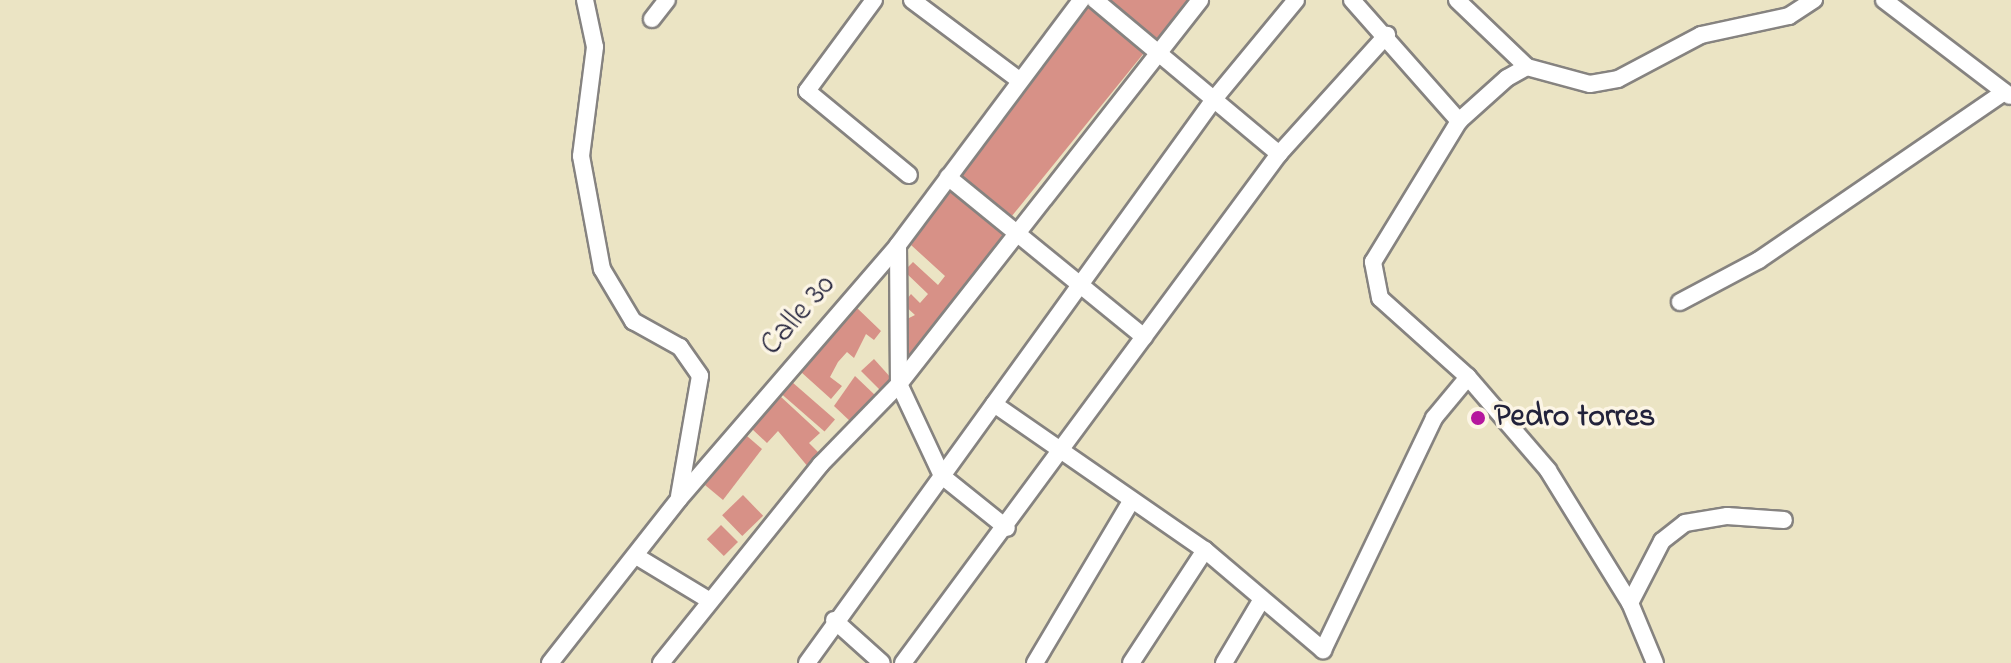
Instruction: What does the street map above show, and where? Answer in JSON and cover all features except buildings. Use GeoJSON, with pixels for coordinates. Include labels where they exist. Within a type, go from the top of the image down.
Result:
{"type":"FeatureCollection","features":[{"type":"Feature","properties":{"kind":"street"},"geometry":{"type":"LineString","coordinates":[[585,0],[595,47],[581,156],[602,269],[633,321],[680,347],[700,376],[679,499]]}},
{"type":"Feature","properties":{"kind":"street"},"geometry":{"type":"LineString","coordinates":[[874,0],[807,91],[909,175]]}},
{"type":"Feature","properties":{"kind":"street"},"geometry":{"type":"LineString","coordinates":[[912,0],[1019,80]]}},
{"type":"Feature","properties":{"kind":"street","name":"Calle 30"},"geometry":{"type":"LineString","coordinates":[[550,663],[679,499],[898,245],[1081,0]]}},
{"type":"Feature","properties":{"kind":"street"},"geometry":{"type":"LineString","coordinates":[[1095,0],[1279,154]]}},
{"type":"Feature","properties":{"kind":"street"},"geometry":{"type":"LineString","coordinates":[[661,663],[707,599],[899,384],[1154,50],[1200,0]]}},
{"type":"Feature","properties":{"kind":"street"},"geometry":{"type":"LineString","coordinates":[[807,663],[834,620],[1215,98],[1296,0]]}},
{"type":"Feature","properties":{"kind":"street"},"geometry":{"type":"LineString","coordinates":[[1352,0],[1387,35],[1459,121]]}},
{"type":"Feature","properties":{"kind":"street"},"geometry":{"type":"LineString","coordinates":[[1457,0],[1527,67],[1590,84],[1618,79],[1701,35],[1789,16],[1814,0]]}},
{"type":"Feature","properties":{"kind":"street"},"geometry":{"type":"LineString","coordinates":[[1680,302],[1759,260],[2007,95],[1884,0]]}},
{"type":"Feature","properties":{"kind":"street"},"geometry":{"type":"LineString","coordinates":[[652,19],[664,1]]}},
{"type":"Feature","properties":{"kind":"street"},"geometry":{"type":"LineString","coordinates":[[903,663],[1062,454],[1279,154],[1387,35]]}},
{"type":"Feature","properties":{"kind":"street"},"geometry":{"type":"LineString","coordinates":[[1527,67],[1459,121],[1378,251],[1370,275],[1380,298],[1468,377],[1548,470],[1630,603],[1655,663]]}},
{"type":"Feature","properties":{"kind":"street"},"geometry":{"type":"LineString","coordinates":[[948,177],[1015,235],[1144,337]]}},
{"type":"Feature","properties":{"kind":"street"},"geometry":{"type":"LineString","coordinates":[[898,245],[899,384],[942,476],[1007,528]]}},
{"type":"Feature","properties":{"kind":"street"},"geometry":{"type":"LineString","coordinates":[[994,404],[1130,503],[1205,550],[1323,650],[1434,418],[1468,377]]}},
{"type":"Feature","properties":{"kind":"street"},"geometry":{"type":"LineString","coordinates":[[1035,663],[1130,503]]}},
{"type":"Feature","properties":{"kind":"street"},"geometry":{"type":"LineString","coordinates":[[1630,603],[1662,541],[1685,523],[1727,516],[1784,520]]}},
{"type":"Feature","properties":{"kind":"street"},"geometry":{"type":"LineString","coordinates":[[1131,663],[1205,550]]}},
{"type":"Feature","properties":{"kind":"street"},"geometry":{"type":"LineString","coordinates":[[636,556],[707,599]]}},
{"type":"Feature","properties":{"kind":"street"},"geometry":{"type":"LineString","coordinates":[[1224,663],[1262,599]]}},
{"type":"Feature","properties":{"kind":"street"},"geometry":{"type":"LineString","coordinates":[[834,620],[882,663]]}},
{"type":"Feature","properties":{"kind":"place","name":"Pedro torres"},"geometry":{"type":"Point","coordinates":[1478,418]}}]}
